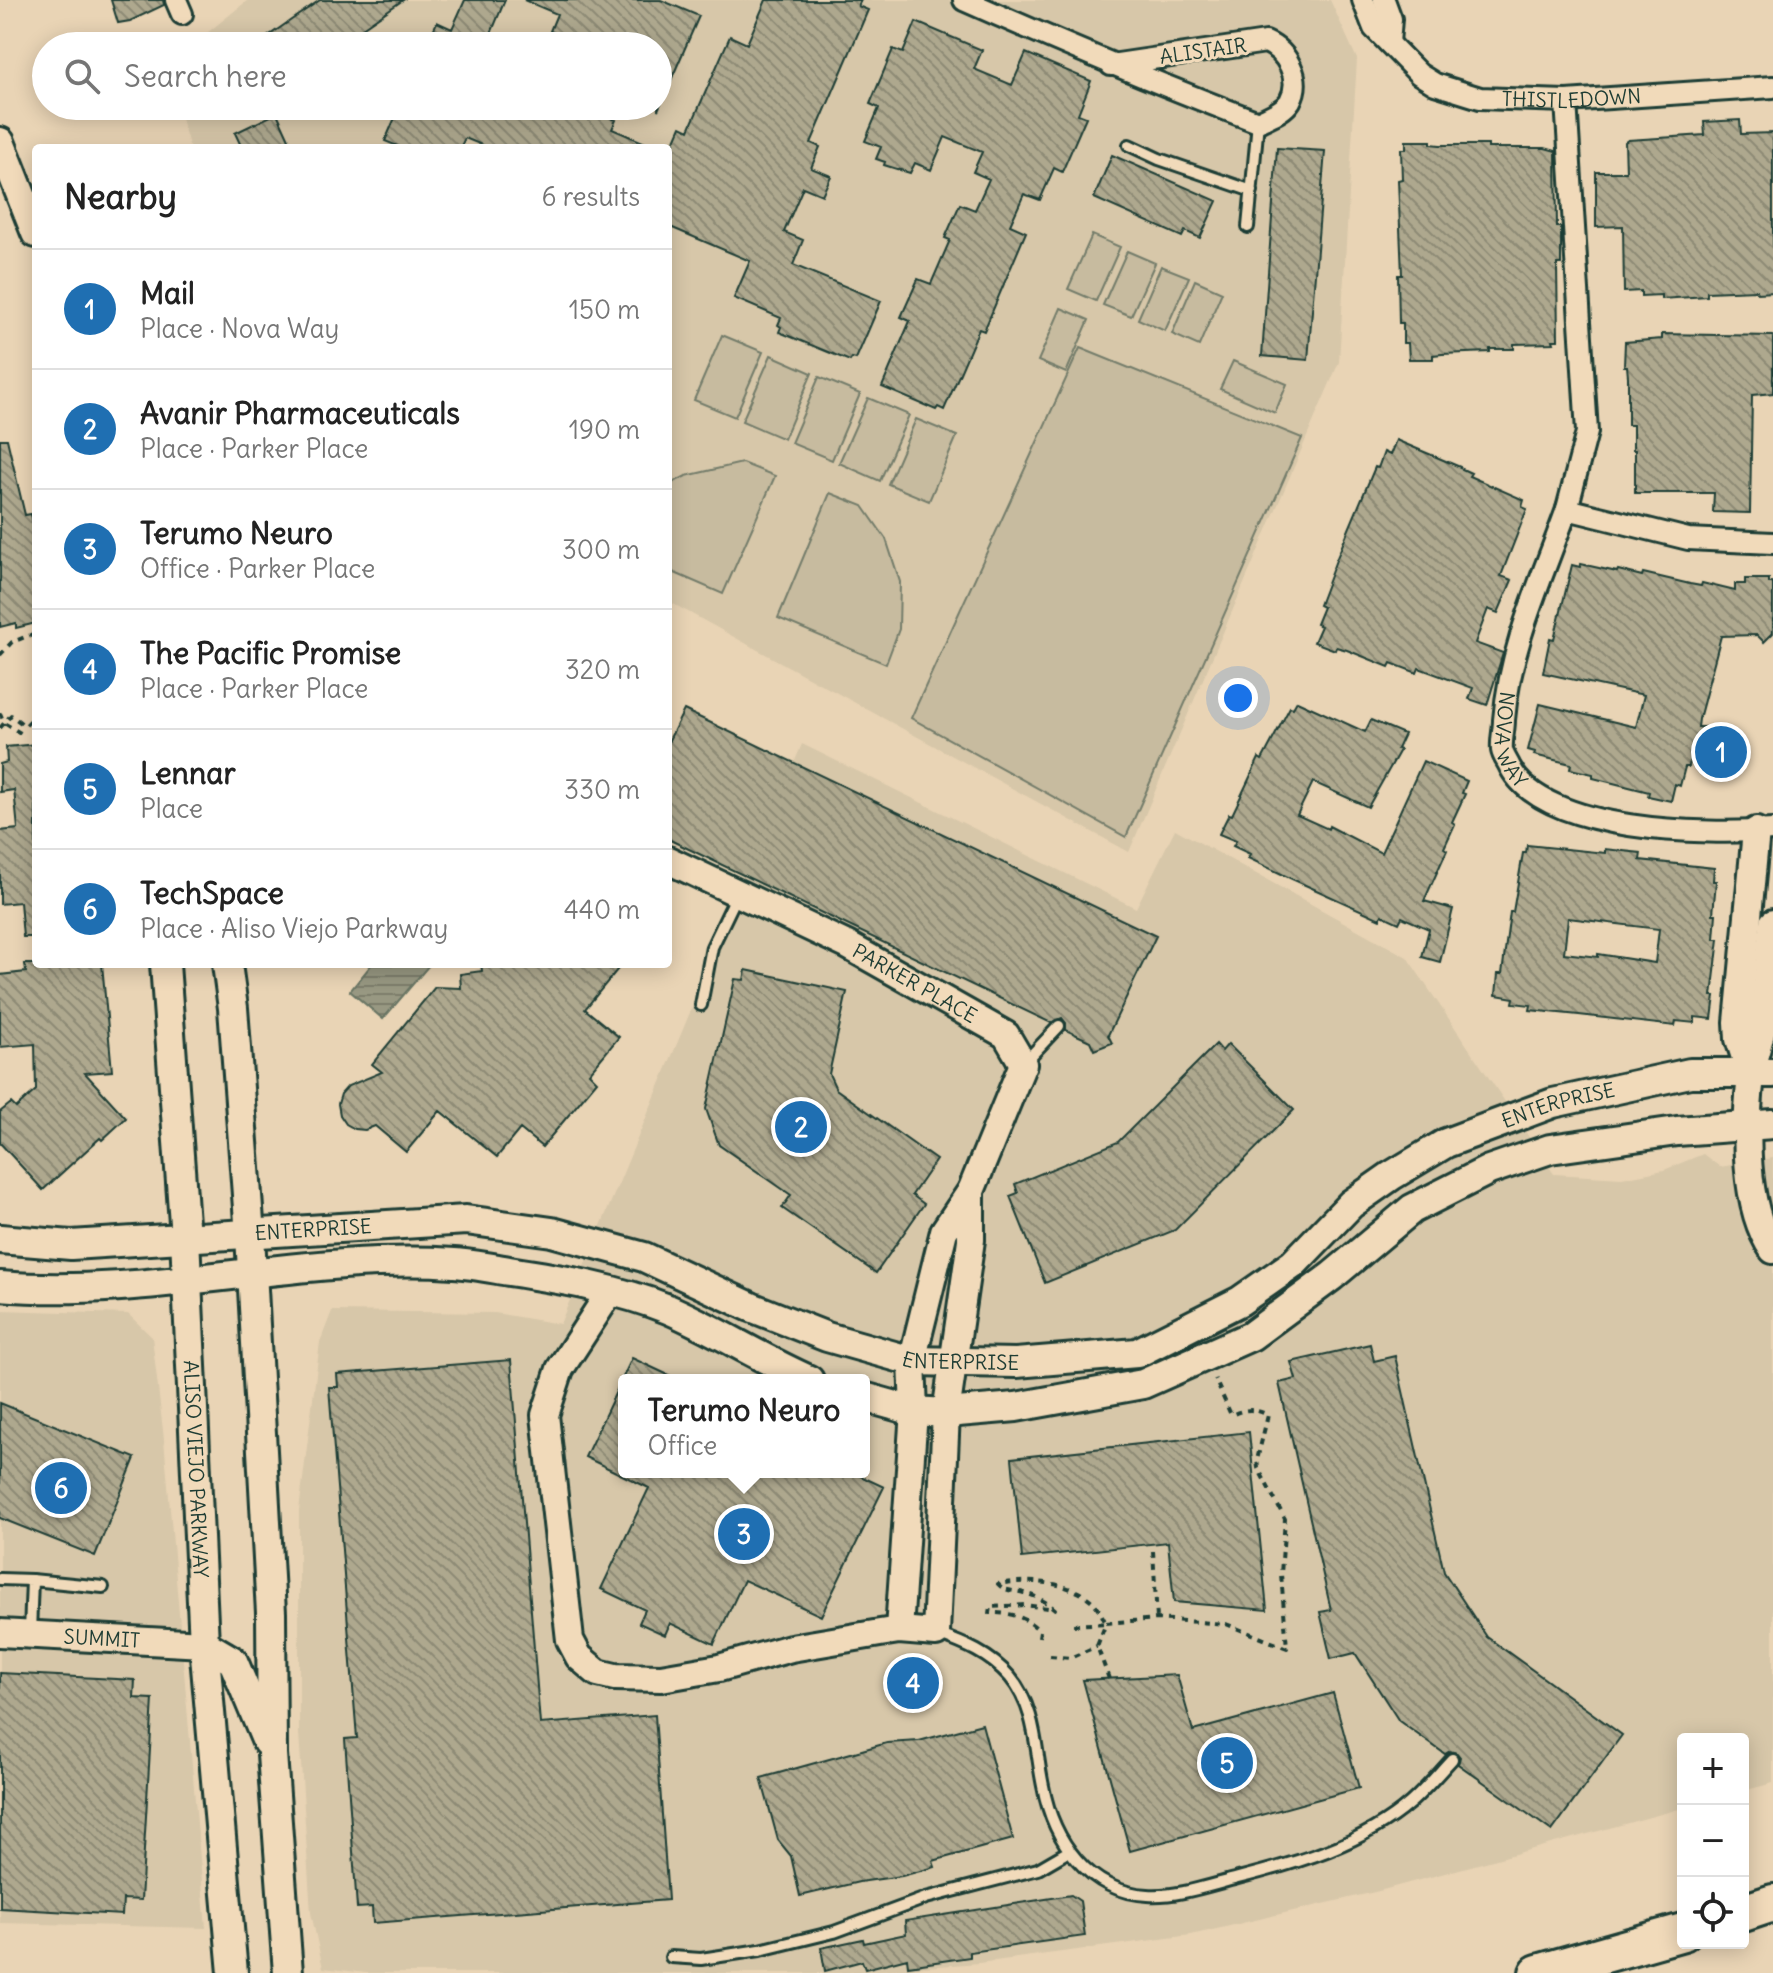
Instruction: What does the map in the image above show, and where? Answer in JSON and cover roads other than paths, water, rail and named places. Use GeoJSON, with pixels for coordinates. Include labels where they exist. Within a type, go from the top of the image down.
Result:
{"type":"FeatureCollection","features":[{"type":"Feature","properties":{"kind":"highway"},"geometry":{"type":"LineString","coordinates":[[1749,1911],[1773,1903]]}},
{"type":"Feature","properties":{"kind":"highway"},"geometry":{"type":"LineString","coordinates":[[1538,1973],[1677,1934]]}},
{"type":"Feature","properties":{"kind":"main road"},"geometry":{"type":"LineString","coordinates":[[0,142],[32,223]]}},
{"type":"Feature","properties":{"kind":"main road","name":"ALISO VIEJO PARKWAY"},"geometry":{"type":"LineString","coordinates":[[165,968],[188,1279],[204,1644],[233,1973]]}},
{"type":"Feature","properties":{"kind":"main road"},"geometry":{"type":"LineString","coordinates":[[228,968],[250,1235],[271,1613],[272,1754],[288,1973]]}},
{"type":"Feature","properties":{"kind":"main road","name":"ENTERPRISE"},"geometry":{"type":"LineString","coordinates":[[0,1239],[71,1245],[466,1220],[552,1232],[644,1257],[751,1307],[827,1337],[912,1361],[1016,1363],[1137,1353],[1240,1301],[1293,1264],[1351,1204],[1446,1143],[1553,1103],[1690,1073],[1762,1073]]}},
{"type":"Feature","properties":{"kind":"main road","name":"ENTERPRISE"},"geometry":{"type":"LineString","coordinates":[[870,1399],[914,1411],[946,1413],[1016,1407],[1143,1384],[1251,1336],[1332,1276],[1412,1209],[1489,1170],[1550,1149],[1677,1131],[1761,1125]]}},
{"type":"Feature","properties":{"kind":"main road","name":"ENTERPRISE"},"geometry":{"type":"LineString","coordinates":[[0,1286],[76,1287],[371,1263],[456,1263],[541,1276],[668,1310],[796,1374]]}},
{"type":"Feature","properties":{"kind":"main road"},"geometry":{"type":"LineString","coordinates":[[204,1644],[233,1661],[272,1754]]}},
{"type":"Feature","properties":{"kind":"street","name":"ALISTAIR"},"geometry":{"type":"LineString","coordinates":[[964,0],[1111,65],[1258,122],[1280,111],[1291,99],[1294,75],[1281,49],[1266,42],[1111,65]]}},
{"type":"Feature","properties":{"kind":"street","name":"THISTLEDOWN"},"geometry":{"type":"LineString","coordinates":[[1363,0],[1374,28],[1419,74],[1435,84],[1480,98],[1566,101],[1773,87]]}},
{"type":"Feature","properties":{"kind":"street"},"geometry":{"type":"LineString","coordinates":[[1384,0],[1391,19],[1389,43]]}},
{"type":"Feature","properties":{"kind":"street","name":"NOVA WAY"},"geometry":{"type":"LineString","coordinates":[[1566,101],[1587,432],[1567,509],[1516,645],[1506,689],[1502,751],[1515,776],[1535,796],[1590,817],[1661,829],[1764,830],[1738,1022],[1739,1039],[1762,1073]]}},
{"type":"Feature","properties":{"kind":"street"},"geometry":{"type":"LineString","coordinates":[[1567,509],[1688,539],[1773,543]]}},
{"type":"Feature","properties":{"kind":"street","name":"PARKER PLACE"},"geometry":{"type":"LineString","coordinates":[[672,862],[847,945],[1006,1035],[1023,1064]]}},
{"type":"Feature","properties":{"kind":"street"},"geometry":{"type":"LineString","coordinates":[[1773,923],[1762,1026],[1761,1125],[1750,1184],[1764,1236],[1773,1250]]}},
{"type":"Feature","properties":{"kind":"street"},"geometry":{"type":"LineString","coordinates":[[899,1630],[914,1411],[912,1361],[944,1231],[971,1191],[1023,1064]]}},
{"type":"Feature","properties":{"kind":"street"},"geometry":{"type":"LineString","coordinates":[[610,1292],[560,1369],[545,1415],[570,1640],[579,1657],[598,1673],[615,1677],[661,1678],[719,1668],[791,1648],[899,1630],[936,1633],[946,1413],[971,1240],[971,1191]]}},
{"type":"Feature","properties":{"kind":"street","name":"SUMMIT"},"geometry":{"type":"LineString","coordinates":[[0,1633],[204,1644]]}},
{"type":"Feature","properties":{"kind":"lane"},"geometry":{"type":"LineString","coordinates":[[1248,227],[1258,122]]}},
{"type":"Feature","properties":{"kind":"lane"},"geometry":{"type":"LineString","coordinates":[[1129,145],[1159,159],[1252,191]]}},
{"type":"Feature","properties":{"kind":"lane"},"geometry":{"type":"LineString","coordinates":[[701,1005],[712,947],[738,893]]}},
{"type":"Feature","properties":{"kind":"lane"},"geometry":{"type":"LineString","coordinates":[[1023,1064],[1059,1026]]}},
{"type":"Feature","properties":{"kind":"lane"},"geometry":{"type":"LineString","coordinates":[[0,1579],[103,1587]]}},
{"type":"Feature","properties":{"kind":"lane"},"geometry":{"type":"LineString","coordinates":[[30,1634],[32,1580]]}},
{"type":"Feature","properties":{"kind":"lane"},"geometry":{"type":"LineString","coordinates":[[936,1633],[975,1648],[1010,1677],[1030,1711],[1051,1819],[1069,1851],[1089,1874],[1115,1888],[1149,1896],[1194,1889],[1274,1868],[1323,1851],[1368,1832],[1409,1804],[1452,1759]]}},
{"type":"Feature","properties":{"kind":"lane"},"geometry":{"type":"LineString","coordinates":[[671,1957],[701,1959],[760,1950],[834,1932],[926,1898],[1038,1869],[1069,1851]]}},
{"type":"Feature","properties":{"kind":"place","name":"Mail"},"geometry":{"type":"Point","coordinates":[1721,752]}},
{"type":"Feature","properties":{"kind":"place","name":"Avanir Pharmaceuticals"},"geometry":{"type":"Point","coordinates":[801,1127]}},
{"type":"Feature","properties":{"kind":"place","name":"TechSpace"},"geometry":{"type":"Point","coordinates":[61,1488]}},
{"type":"Feature","properties":{"kind":"place","name":"Terumo Neuro"},"geometry":{"type":"Point","coordinates":[744,1534]}},
{"type":"Feature","properties":{"kind":"place","name":"The Pacific Promise"},"geometry":{"type":"Point","coordinates":[913,1683]}},
{"type":"Feature","properties":{"kind":"place","name":"Lennar"},"geometry":{"type":"Point","coordinates":[1227,1763]}}]}
